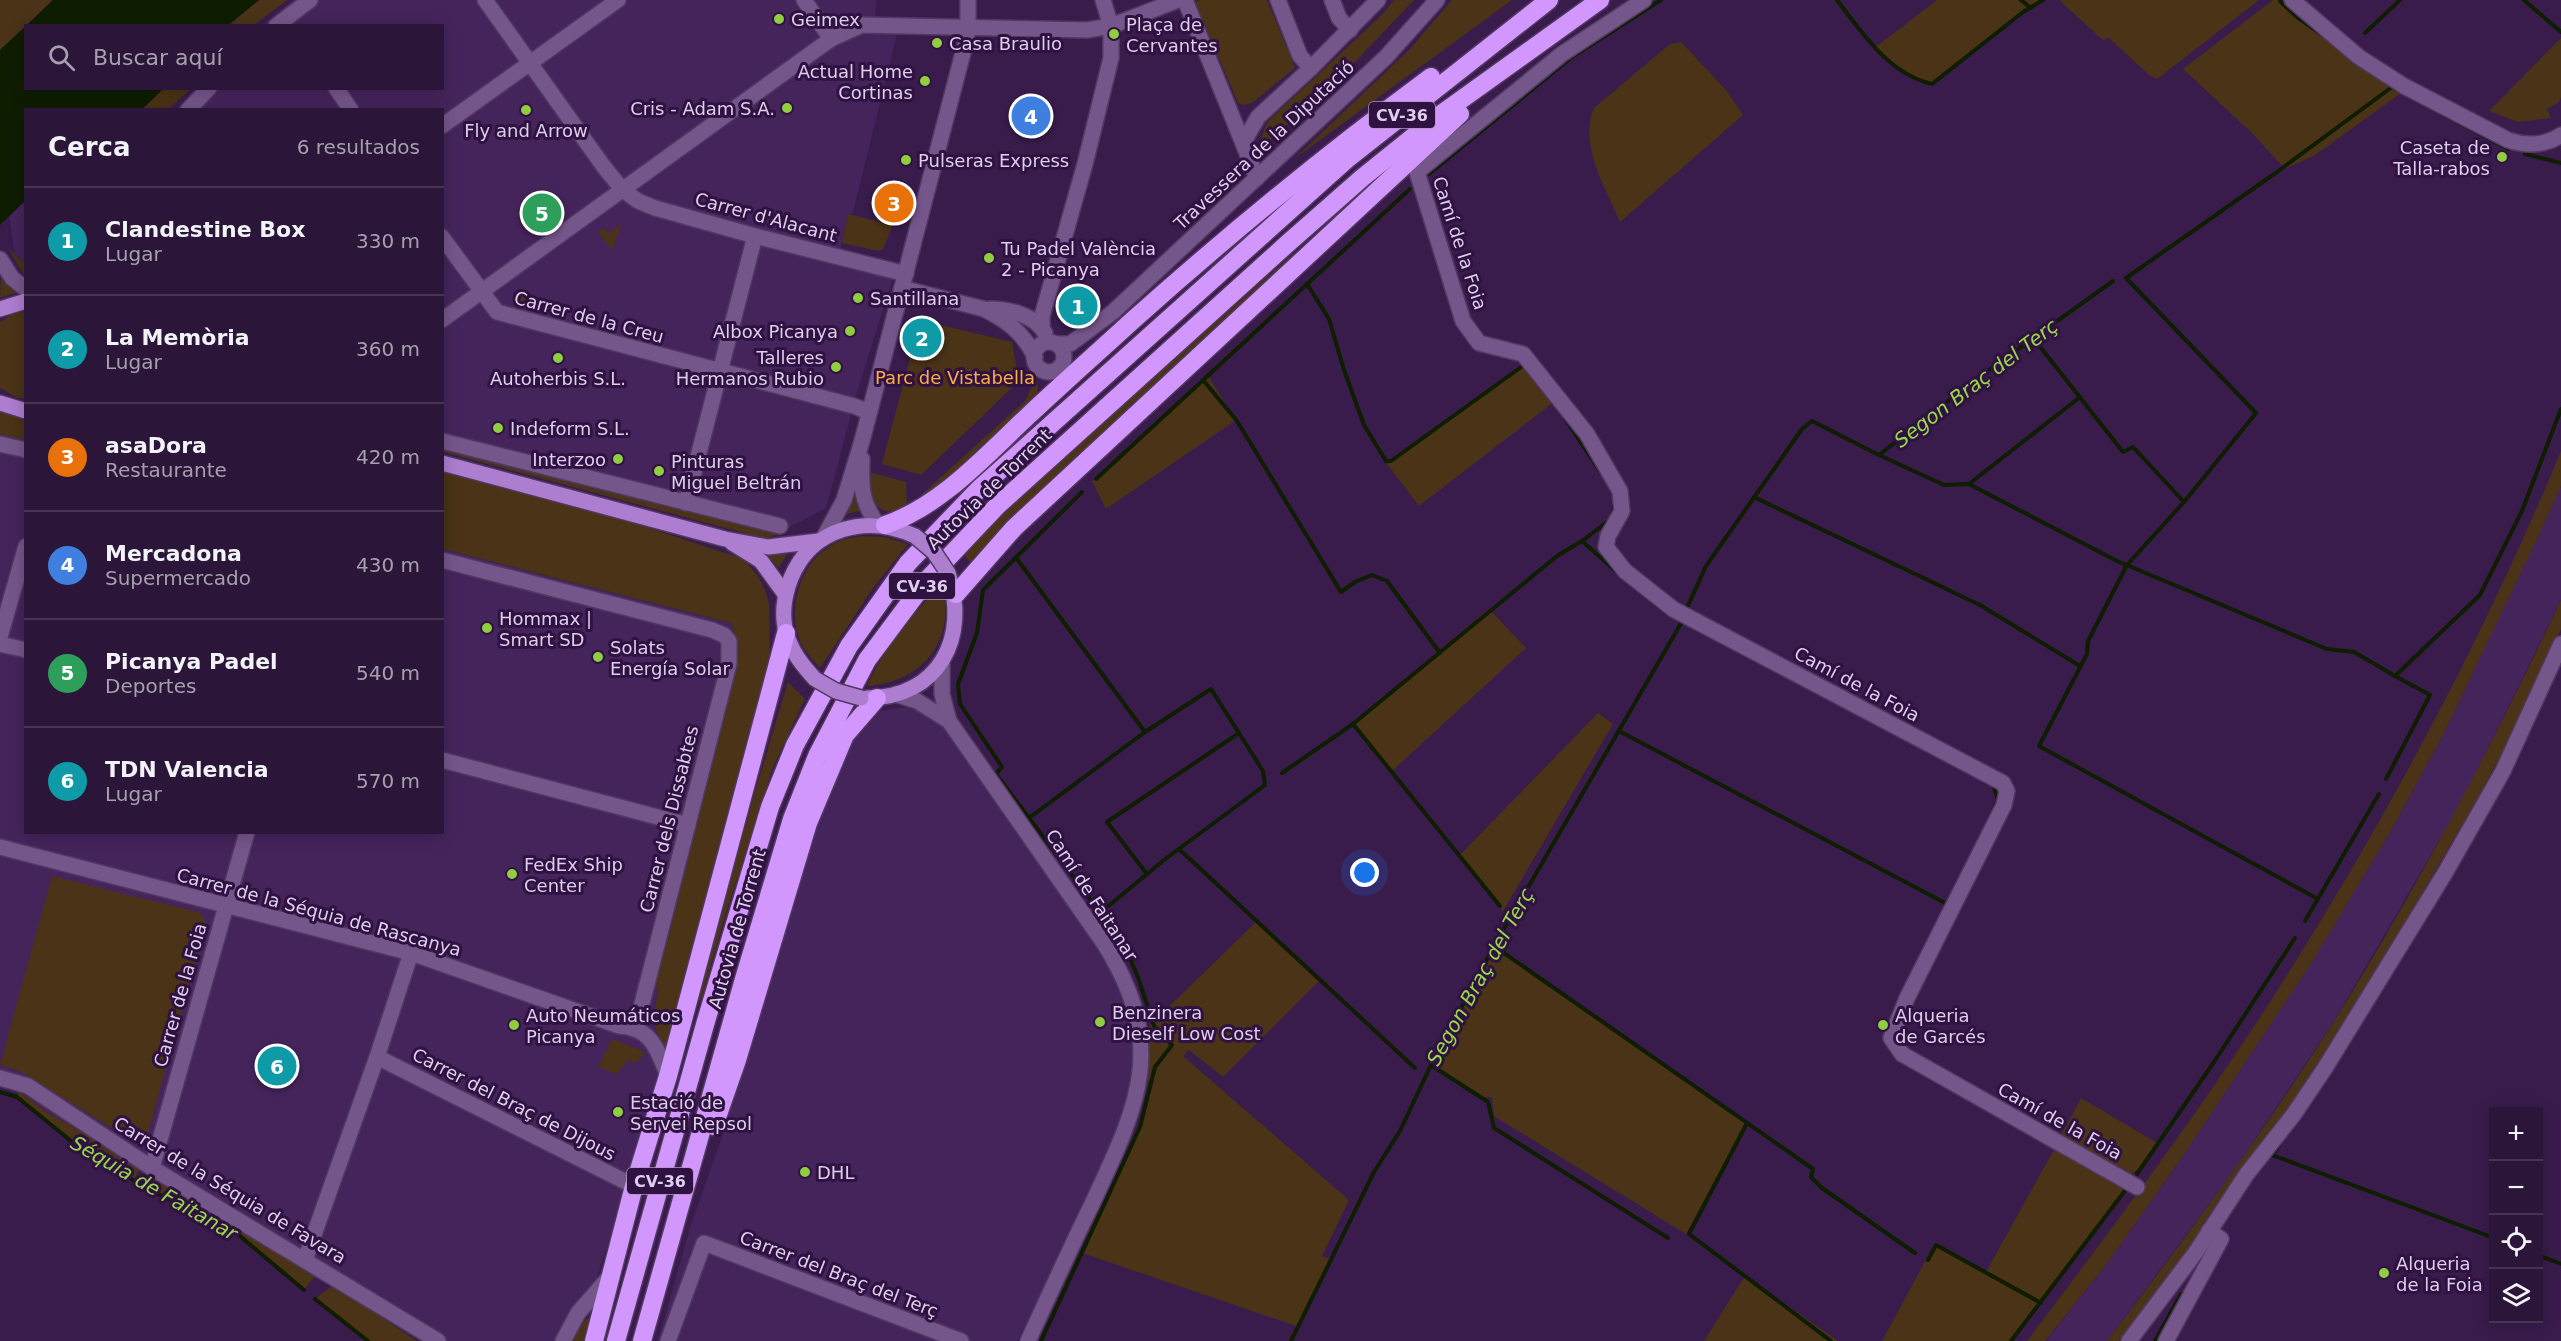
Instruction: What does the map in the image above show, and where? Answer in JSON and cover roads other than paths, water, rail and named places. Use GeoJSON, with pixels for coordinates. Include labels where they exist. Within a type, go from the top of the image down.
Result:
{"type":"FeatureCollection","features":[{"type":"Feature","properties":{"kind":"highway","name":"Autovia de Torrent"},"geometry":{"type":"LineString","coordinates":[[642,1341],[744,979],[792,819],[817,756],[867,660],[926,581],[997,506],[1362,178],[1444,112],[1600,0]]}},
{"type":"Feature","properties":{"kind":"highway","name":"Autovia de Torrent"},"geometry":{"type":"LineString","coordinates":[[615,1341],[706,1021],[770,807],[795,745],[849,646],[908,563],[979,489],[1338,168],[1543,4]]}},
{"type":"Feature","properties":{"kind":"highway"},"geometry":{"type":"LineString","coordinates":[[881,525],[905,518],[968,472],[1188,272],[1335,148],[1509,20],[1543,4]]}},
{"type":"Feature","properties":{"kind":"highway"},"geometry":{"type":"LineString","coordinates":[[956,594],[1022,520],[1201,352],[1545,38]]}},
{"type":"Feature","properties":{"kind":"highway"},"geometry":{"type":"LineString","coordinates":[[594,1341],[634,1186],[668,1076],[786,633]]}},
{"type":"Feature","properties":{"kind":"highway"},"geometry":{"type":"LineString","coordinates":[[653,1300],[737,1060],[808,823],[845,735],[869,698]]}},
{"type":"Feature","properties":{"kind":"main road"},"geometry":{"type":"LineString","coordinates":[[0,309],[24,302]]}},
{"type":"Feature","properties":{"kind":"main road"},"geometry":{"type":"LineString","coordinates":[[0,403],[24,410]]}},
{"type":"Feature","properties":{"kind":"main road"},"geometry":{"type":"LineString","coordinates":[[444,464],[724,538],[768,547],[821,539],[850,527],[881,525],[915,536],[934,552],[948,573],[956,594],[954,633],[942,663],[925,680],[898,695],[869,698],[836,691],[815,679],[798,660],[786,633],[783,615],[785,594],[797,564],[821,539]]}},
{"type":"Feature","properties":{"kind":"main road"},"geometry":{"type":"LineString","coordinates":[[724,538],[761,561],[785,594]]}},
{"type":"Feature","properties":{"kind":"street"},"geometry":{"type":"LineString","coordinates":[[284,23],[310,0]]}},
{"type":"Feature","properties":{"kind":"street"},"geometry":{"type":"LineString","coordinates":[[485,0],[622,189]]}},
{"type":"Feature","properties":{"kind":"street"},"geometry":{"type":"LineString","coordinates":[[444,125],[618,0]]}},
{"type":"Feature","properties":{"kind":"street"},"geometry":{"type":"LineString","coordinates":[[804,0],[831,39]]}},
{"type":"Feature","properties":{"kind":"street"},"geometry":{"type":"LineString","coordinates":[[821,539],[844,500],[870,412],[968,29],[968,0]]}},
{"type":"Feature","properties":{"kind":"street"},"geometry":{"type":"LineString","coordinates":[[1042,328],[1042,316],[1085,164],[1113,47],[1112,26],[1103,0]]}},
{"type":"Feature","properties":{"kind":"street"},"geometry":{"type":"LineString","coordinates":[[444,319],[831,39],[862,25],[1087,30],[1112,26],[1178,0]]}},
{"type":"Feature","properties":{"kind":"street"},"geometry":{"type":"LineString","coordinates":[[1185,0],[1257,178]]}},
{"type":"Feature","properties":{"kind":"street"},"geometry":{"type":"LineString","coordinates":[[1278,0],[1300,56],[1311,68]]}},
{"type":"Feature","properties":{"kind":"street"},"geometry":{"type":"LineString","coordinates":[[1332,0],[1339,18],[1350,30]]}},
{"type":"Feature","properties":{"kind":"street"},"geometry":{"type":"LineString","coordinates":[[1243,143],[1258,117],[1350,30],[1378,0]]}},
{"type":"Feature","properties":{"kind":"street","name":"Travessera de la Diputació"},"geometry":{"type":"LineString","coordinates":[[1054,343],[1070,344],[1113,312],[1386,57],[1437,0]]}},
{"type":"Feature","properties":{"kind":"street","name":"Camí de la Foia"},"geometry":{"type":"LineString","coordinates":[[1644,0],[1562,54],[1417,172],[1463,321],[1479,343],[1523,354],[1587,434],[1620,491],[1622,511],[1608,536],[1606,547],[1625,571],[1673,609],[2003,783],[2007,791],[2004,806],[1906,998],[1892,1038],[1902,1054],[2137,1187]]}},
{"type":"Feature","properties":{"kind":"street"},"geometry":{"type":"LineString","coordinates":[[2292,0],[2359,57],[2404,86],[2468,120],[2522,146],[2556,139],[2561,135]]}},
{"type":"Feature","properties":{"kind":"street"},"geometry":{"type":"LineString","coordinates":[[190,108],[207,90]]}},
{"type":"Feature","properties":{"kind":"street"},"geometry":{"type":"LineString","coordinates":[[337,90],[350,108]]}},
{"type":"Feature","properties":{"kind":"street"},"geometry":{"type":"LineString","coordinates":[[1228,109],[1245,118],[1258,117]]}},
{"type":"Feature","properties":{"kind":"street","name":"Carrer d'Alacant"},"geometry":{"type":"LineString","coordinates":[[622,189],[638,201],[656,208],[904,281],[984,309],[1019,331],[1036,361],[1045,384],[1045,396],[1042,403]]}},
{"type":"Feature","properties":{"kind":"street"},"geometry":{"type":"LineString","coordinates":[[686,503],[755,236]]}},
{"type":"Feature","properties":{"kind":"street","name":"Carrer de la Creu"},"geometry":{"type":"LineString","coordinates":[[444,240],[497,312],[870,412]]}},
{"type":"Feature","properties":{"kind":"street"},"geometry":{"type":"LineString","coordinates":[[0,259],[10,275],[24,287]]}},
{"type":"Feature","properties":{"kind":"street","name":"Carrer d'Alacant"},"geometry":{"type":"LineString","coordinates":[[984,309],[1000,309],[1022,315],[1042,328],[1054,343]]}},
{"type":"Feature","properties":{"kind":"street","name":"Travessera de la Diputació"},"geometry":{"type":"LineString","coordinates":[[1059,367],[1088,341],[1113,312]]}},
{"type":"Feature","properties":{"kind":"street"},"geometry":{"type":"LineString","coordinates":[[1054,343],[1064,355],[1059,367],[1050,371],[1036,361],[1040,345],[1054,343]]}},
{"type":"Feature","properties":{"kind":"street"},"geometry":{"type":"LineString","coordinates":[[862,441],[861,493],[866,507],[881,525]]}},
{"type":"Feature","properties":{"kind":"street"},"geometry":{"type":"LineString","coordinates":[[444,442],[780,526]]}},
{"type":"Feature","properties":{"kind":"street"},"geometry":{"type":"LineString","coordinates":[[0,444],[24,450]]}},
{"type":"Feature","properties":{"kind":"street"},"geometry":{"type":"LineString","coordinates":[[0,637],[24,553]]}},
{"type":"Feature","properties":{"kind":"street","name":"Carrer dels Dissabtes"},"geometry":{"type":"LineString","coordinates":[[444,561],[711,630],[724,635],[729,641],[729,664],[636,1027]]}},
{"type":"Feature","properties":{"kind":"street"},"geometry":{"type":"LineString","coordinates":[[0,644],[24,650]]}},
{"type":"Feature","properties":{"kind":"street"},"geometry":{"type":"LineString","coordinates":[[2129,1341],[2325,1068],[2445,873],[2503,771],[2561,644]]}},
{"type":"Feature","properties":{"kind":"street","name":"Camí de Faitanar"},"geometry":{"type":"LineString","coordinates":[[942,663],[942,694],[949,721],[1105,945],[1126,985],[1138,1019],[1141,1056],[1139,1083],[1123,1137],[1028,1341]]}},
{"type":"Feature","properties":{"kind":"street","name":"Camí de Faitanar"},"geometry":{"type":"LineString","coordinates":[[898,695],[917,701],[949,721]]}},
{"type":"Feature","properties":{"kind":"street"},"geometry":{"type":"LineString","coordinates":[[444,761],[688,825]]}},
{"type":"Feature","properties":{"kind":"street","name":"Carrer de la Foia"},"geometry":{"type":"LineString","coordinates":[[152,1168],[246,834]]}},
{"type":"Feature","properties":{"kind":"street","name":"Carrer de la Séquia de Rascanya"},"geometry":{"type":"LineString","coordinates":[[0,847],[411,953],[619,1026],[636,1027]]}},
{"type":"Feature","properties":{"kind":"street"},"geometry":{"type":"LineString","coordinates":[[304,1260],[377,1057],[411,953]]}},
{"type":"Feature","properties":{"kind":"street"},"geometry":{"type":"LineString","coordinates":[[636,1027],[650,1037],[668,1076]]}},
{"type":"Feature","properties":{"kind":"street","name":"Carrer del Braç de Dijous"},"geometry":{"type":"LineString","coordinates":[[377,1057],[634,1186]]}},
{"type":"Feature","properties":{"kind":"street","name":"Carrer de la Séquia de Favara"},"geometry":{"type":"LineString","coordinates":[[0,1077],[28,1086],[152,1168],[438,1341]]}},
{"type":"Feature","properties":{"kind":"street"},"geometry":{"type":"LineString","coordinates":[[2166,1341],[2222,1239],[2209,1231]]}},
{"type":"Feature","properties":{"kind":"street","name":"Carrer del Braç del Terç"},"geometry":{"type":"LineString","coordinates":[[668,1341],[704,1243],[961,1341]]}},
{"type":"Feature","properties":{"kind":"street"},"geometry":{"type":"LineString","coordinates":[[563,1341],[578,1313],[612,1274]]}},
{"type":"Feature","properties":{"kind":"waterway"},"geometry":{"type":"LineString","coordinates":[[1429,174],[1572,57],[1661,0]]}},
{"type":"Feature","properties":{"kind":"waterway"},"geometry":{"type":"LineString","coordinates":[[1837,0],[1878,51],[1890,62],[1917,79],[1932,84],[2023,12],[2043,0]]}},
{"type":"Feature","properties":{"kind":"waterway"},"geometry":{"type":"LineString","coordinates":[[2021,0],[2031,8]]}},
{"type":"Feature","properties":{"kind":"waterway"},"geometry":{"type":"LineString","coordinates":[[2365,33],[2400,0]]}},
{"type":"Feature","properties":{"kind":"waterway"},"geometry":{"type":"LineString","coordinates":[[2524,0],[2561,32]]}},
{"type":"Feature","properties":{"kind":"waterway"},"geometry":{"type":"LineString","coordinates":[[2280,1],[2297,17],[2324,36]]}},
{"type":"Feature","properties":{"kind":"waterway"},"geometry":{"type":"LineString","coordinates":[[2318,899],[2039,746],[2087,654],[2088,641],[2127,565],[2184,502],[2256,413],[2126,278],[2277,172],[2392,87],[2508,149]]}},
{"type":"Feature","properties":{"kind":"waterway","name":"Segon Braç del Terç"},"geometry":{"type":"LineString","coordinates":[[2525,154],[2561,163]]}},
{"type":"Feature","properties":{"kind":"waterway"},"geometry":{"type":"LineString","coordinates":[[1096,479],[1410,189]]}},
{"type":"Feature","properties":{"kind":"waterway","name":"Segon Braç del Terç"},"geometry":{"type":"LineString","coordinates":[[1686,610],[1706,566],[1802,429],[1812,421],[1879,455],[1975,380],[2113,281]]}},
{"type":"Feature","properties":{"kind":"waterway"},"geometry":{"type":"LineString","coordinates":[[1307,284],[1329,319],[1364,425],[1386,461],[1391,461],[1524,365]]}},
{"type":"Feature","properties":{"kind":"waterway"},"geometry":{"type":"LineString","coordinates":[[2034,339],[2123,452],[2133,447],[2184,502]]}},
{"type":"Feature","properties":{"kind":"waterway"},"geometry":{"type":"LineString","coordinates":[[1203,380],[1237,421],[1341,592],[1355,582],[1372,575],[1387,581],[1440,653]]}},
{"type":"Feature","properties":{"kind":"waterway"},"geometry":{"type":"LineString","coordinates":[[1969,484],[2080,397]]}},
{"type":"Feature","properties":{"kind":"waterway"},"geometry":{"type":"LineString","coordinates":[[2386,779],[2430,695],[2395,676],[2480,595],[2522,511],[2561,409]]}},
{"type":"Feature","properties":{"kind":"waterway"},"geometry":{"type":"LineString","coordinates":[[1564,417],[1601,473]]}},
{"type":"Feature","properties":{"kind":"waterway"},"geometry":{"type":"LineString","coordinates":[[1879,455],[1944,485],[1969,484],[2117,561],[2327,649],[2354,652],[2395,676]]}},
{"type":"Feature","properties":{"kind":"waterway"},"geometry":{"type":"LineString","coordinates":[[1041,1341],[1140,1127],[1155,1067],[1172,1045],[1154,1026],[1138,977],[1123,943],[996,774],[1002,767],[960,704],[958,684],[977,633],[983,590],[1082,492]]}},
{"type":"Feature","properties":{"kind":"waterway"},"geometry":{"type":"LineString","coordinates":[[1754,497],[1980,605],[2080,666]]}},
{"type":"Feature","properties":{"kind":"waterway"},"geometry":{"type":"LineString","coordinates":[[1582,541],[1611,519],[1615,503]]}},
{"type":"Feature","properties":{"kind":"waterway"},"geometry":{"type":"LineString","coordinates":[[1282,773],[1353,724],[1557,556],[1582,541],[1619,574]]}},
{"type":"Feature","properties":{"kind":"waterway"},"geometry":{"type":"LineString","coordinates":[[1017,559],[1145,732],[1211,689],[1263,771],[1265,785],[1164,860],[1100,913]]}},
{"type":"Feature","properties":{"kind":"waterway"},"geometry":{"type":"LineString","coordinates":[[1638,590],[1665,612]]}},
{"type":"Feature","properties":{"kind":"waterway","name":"Segon Braç del Terç"},"geometry":{"type":"LineString","coordinates":[[1291,1341],[1374,1172],[1400,1131],[1431,1065],[1494,946],[1683,620]]}},
{"type":"Feature","properties":{"kind":"waterway"},"geometry":{"type":"LineString","coordinates":[[1353,724],[1500,906]]}},
{"type":"Feature","properties":{"kind":"waterway"},"geometry":{"type":"LineString","coordinates":[[1619,731],[1947,904],[1948,901]]}},
{"type":"Feature","properties":{"kind":"waterway"},"geometry":{"type":"LineString","coordinates":[[1029,818],[1145,732]]}},
{"type":"Feature","properties":{"kind":"waterway"},"geometry":{"type":"LineString","coordinates":[[1147,874],[1107,822],[1239,733]]}},
{"type":"Feature","properties":{"kind":"waterway"},"geometry":{"type":"LineString","coordinates":[[1989,819],[1998,800],[1993,784]]}},
{"type":"Feature","properties":{"kind":"waterway"},"geometry":{"type":"LineString","coordinates":[[2305,921],[2379,794]]}},
{"type":"Feature","properties":{"kind":"waterway"},"geometry":{"type":"LineString","coordinates":[[1179,849],[1415,1068]]}},
{"type":"Feature","properties":{"kind":"waterway"},"geometry":{"type":"LineString","coordinates":[[2137,1174],[2295,938]]}},
{"type":"Feature","properties":{"kind":"waterway"},"geometry":{"type":"LineString","coordinates":[[1494,946],[1813,1169],[1811,1177],[1822,1188],[1915,1253]]}},
{"type":"Feature","properties":{"kind":"waterway"},"geometry":{"type":"LineString","coordinates":[[1431,1065],[1488,1102],[1494,1128],[1668,1238]]}},
{"type":"Feature","properties":{"kind":"waterway","name":"Séquia de Faitanar"},"geometry":{"type":"LineString","coordinates":[[0,1092],[17,1097],[71,1141],[146,1188],[234,1231],[304,1290]]}},
{"type":"Feature","properties":{"kind":"waterway"},"geometry":{"type":"LineString","coordinates":[[1747,1123],[1689,1234],[1831,1341]]}},
{"type":"Feature","properties":{"kind":"waterway"},"geometry":{"type":"LineString","coordinates":[[2280,1144],[2272,1155],[2489,1236]]}},
{"type":"Feature","properties":{"kind":"waterway"},"geometry":{"type":"LineString","coordinates":[[2011,1341],[2127,1188]]}},
{"type":"Feature","properties":{"kind":"waterway"},"geometry":{"type":"LineString","coordinates":[[1928,1260],[1936,1245],[2041,1303]]}},
{"type":"Feature","properties":{"kind":"waterway"},"geometry":{"type":"LineString","coordinates":[[2543,1257],[2561,1264]]}},
{"type":"Feature","properties":{"kind":"waterway"},"geometry":{"type":"LineString","coordinates":[[2155,1341],[2181,1294]]}},
{"type":"Feature","properties":{"kind":"waterway","name":"Séquia de Faitanar"},"geometry":{"type":"LineString","coordinates":[[315,1299],[368,1341]]}},
{"type":"Feature","properties":{"kind":"place","name":"Geimex"},"geometry":{"type":"Point","coordinates":[779,19]}},
{"type":"Feature","properties":{"kind":"place","name":"Plaça de Cervantes"},"geometry":{"type":"Point","coordinates":[1114,34]}},
{"type":"Feature","properties":{"kind":"place","name":"Casa Braulio"},"geometry":{"type":"Point","coordinates":[937,43]}},
{"type":"Feature","properties":{"kind":"place","name":"Actual Home Cortinas"},"geometry":{"type":"Point","coordinates":[925,81]}},
{"type":"Feature","properties":{"kind":"place","name":"Cris - Adam S.A."},"geometry":{"type":"Point","coordinates":[787,108]}},
{"type":"Feature","properties":{"kind":"place","name":"Fly and Arrow"},"geometry":{"type":"Point","coordinates":[526,110]}},
{"type":"Feature","properties":{"kind":"place","name":"Mercadona"},"geometry":{"type":"Point","coordinates":[1031,116]}},
{"type":"Feature","properties":{"kind":"place","name":"Caseta de Talla-rabos"},"geometry":{"type":"Point","coordinates":[2502,157]}},
{"type":"Feature","properties":{"kind":"place","name":"Pulseras Express"},"geometry":{"type":"Point","coordinates":[906,160]}},
{"type":"Feature","properties":{"kind":"place","name":"asaDora"},"geometry":{"type":"Point","coordinates":[894,203]}},
{"type":"Feature","properties":{"kind":"place","name":"Picanya Padel"},"geometry":{"type":"Point","coordinates":[542,213]}},
{"type":"Feature","properties":{"kind":"place","name":"Tu Padel València 2 - Picanya"},"geometry":{"type":"Point","coordinates":[989,258]}},
{"type":"Feature","properties":{"kind":"place","name":"Santillana"},"geometry":{"type":"Point","coordinates":[858,298]}},
{"type":"Feature","properties":{"kind":"place","name":"Clandestine Box"},"geometry":{"type":"Point","coordinates":[1078,306]}},
{"type":"Feature","properties":{"kind":"place","name":"Albox Picanya"},"geometry":{"type":"Point","coordinates":[850,331]}},
{"type":"Feature","properties":{"kind":"place","name":"La Memòria"},"geometry":{"type":"Point","coordinates":[922,338]}},
{"type":"Feature","properties":{"kind":"place","name":"Autoherbis S.L."},"geometry":{"type":"Point","coordinates":[558,358]}},
{"type":"Feature","properties":{"kind":"place","name":"Talleres Hermanos Rubio"},"geometry":{"type":"Point","coordinates":[836,367]}},
{"type":"Feature","properties":{"kind":"place","name":"Indeform S.L."},"geometry":{"type":"Point","coordinates":[498,428]}},
{"type":"Feature","properties":{"kind":"place","name":"Interzoo"},"geometry":{"type":"Point","coordinates":[618,459]}},
{"type":"Feature","properties":{"kind":"place","name":"Pinturas Miguel Beltrán"},"geometry":{"type":"Point","coordinates":[659,471]}},
{"type":"Feature","properties":{"kind":"place","name":"Hommax | Smart SD"},"geometry":{"type":"Point","coordinates":[487,628]}},
{"type":"Feature","properties":{"kind":"place","name":"Solats Energía Solar"},"geometry":{"type":"Point","coordinates":[598,657]}},
{"type":"Feature","properties":{"kind":"place","name":"FedEx Ship Center"},"geometry":{"type":"Point","coordinates":[512,874]}},
{"type":"Feature","properties":{"kind":"place","name":"Benzinera Dieself Low Cost"},"geometry":{"type":"Point","coordinates":[1100,1022]}},
{"type":"Feature","properties":{"kind":"place","name":"Auto Neumáticos Picanya"},"geometry":{"type":"Point","coordinates":[514,1025]}},
{"type":"Feature","properties":{"kind":"place","name":"Alqueria de Garcés"},"geometry":{"type":"Point","coordinates":[1883,1025]}},
{"type":"Feature","properties":{"kind":"place","name":"TDN Valencia"},"geometry":{"type":"Point","coordinates":[277,1066]}},
{"type":"Feature","properties":{"kind":"place","name":"Estació de Servei Repsol"},"geometry":{"type":"Point","coordinates":[618,1112]}},
{"type":"Feature","properties":{"kind":"place","name":"DHL"},"geometry":{"type":"Point","coordinates":[805,1172]}},
{"type":"Feature","properties":{"kind":"place","name":"Alqueria de la Foia"},"geometry":{"type":"Point","coordinates":[2384,1273]}},
{"type":"Feature","properties":{"kind":"park label","name":"Parc de Vistabella"},"geometry":{"type":"Point","coordinates":[955,377]}}]}
